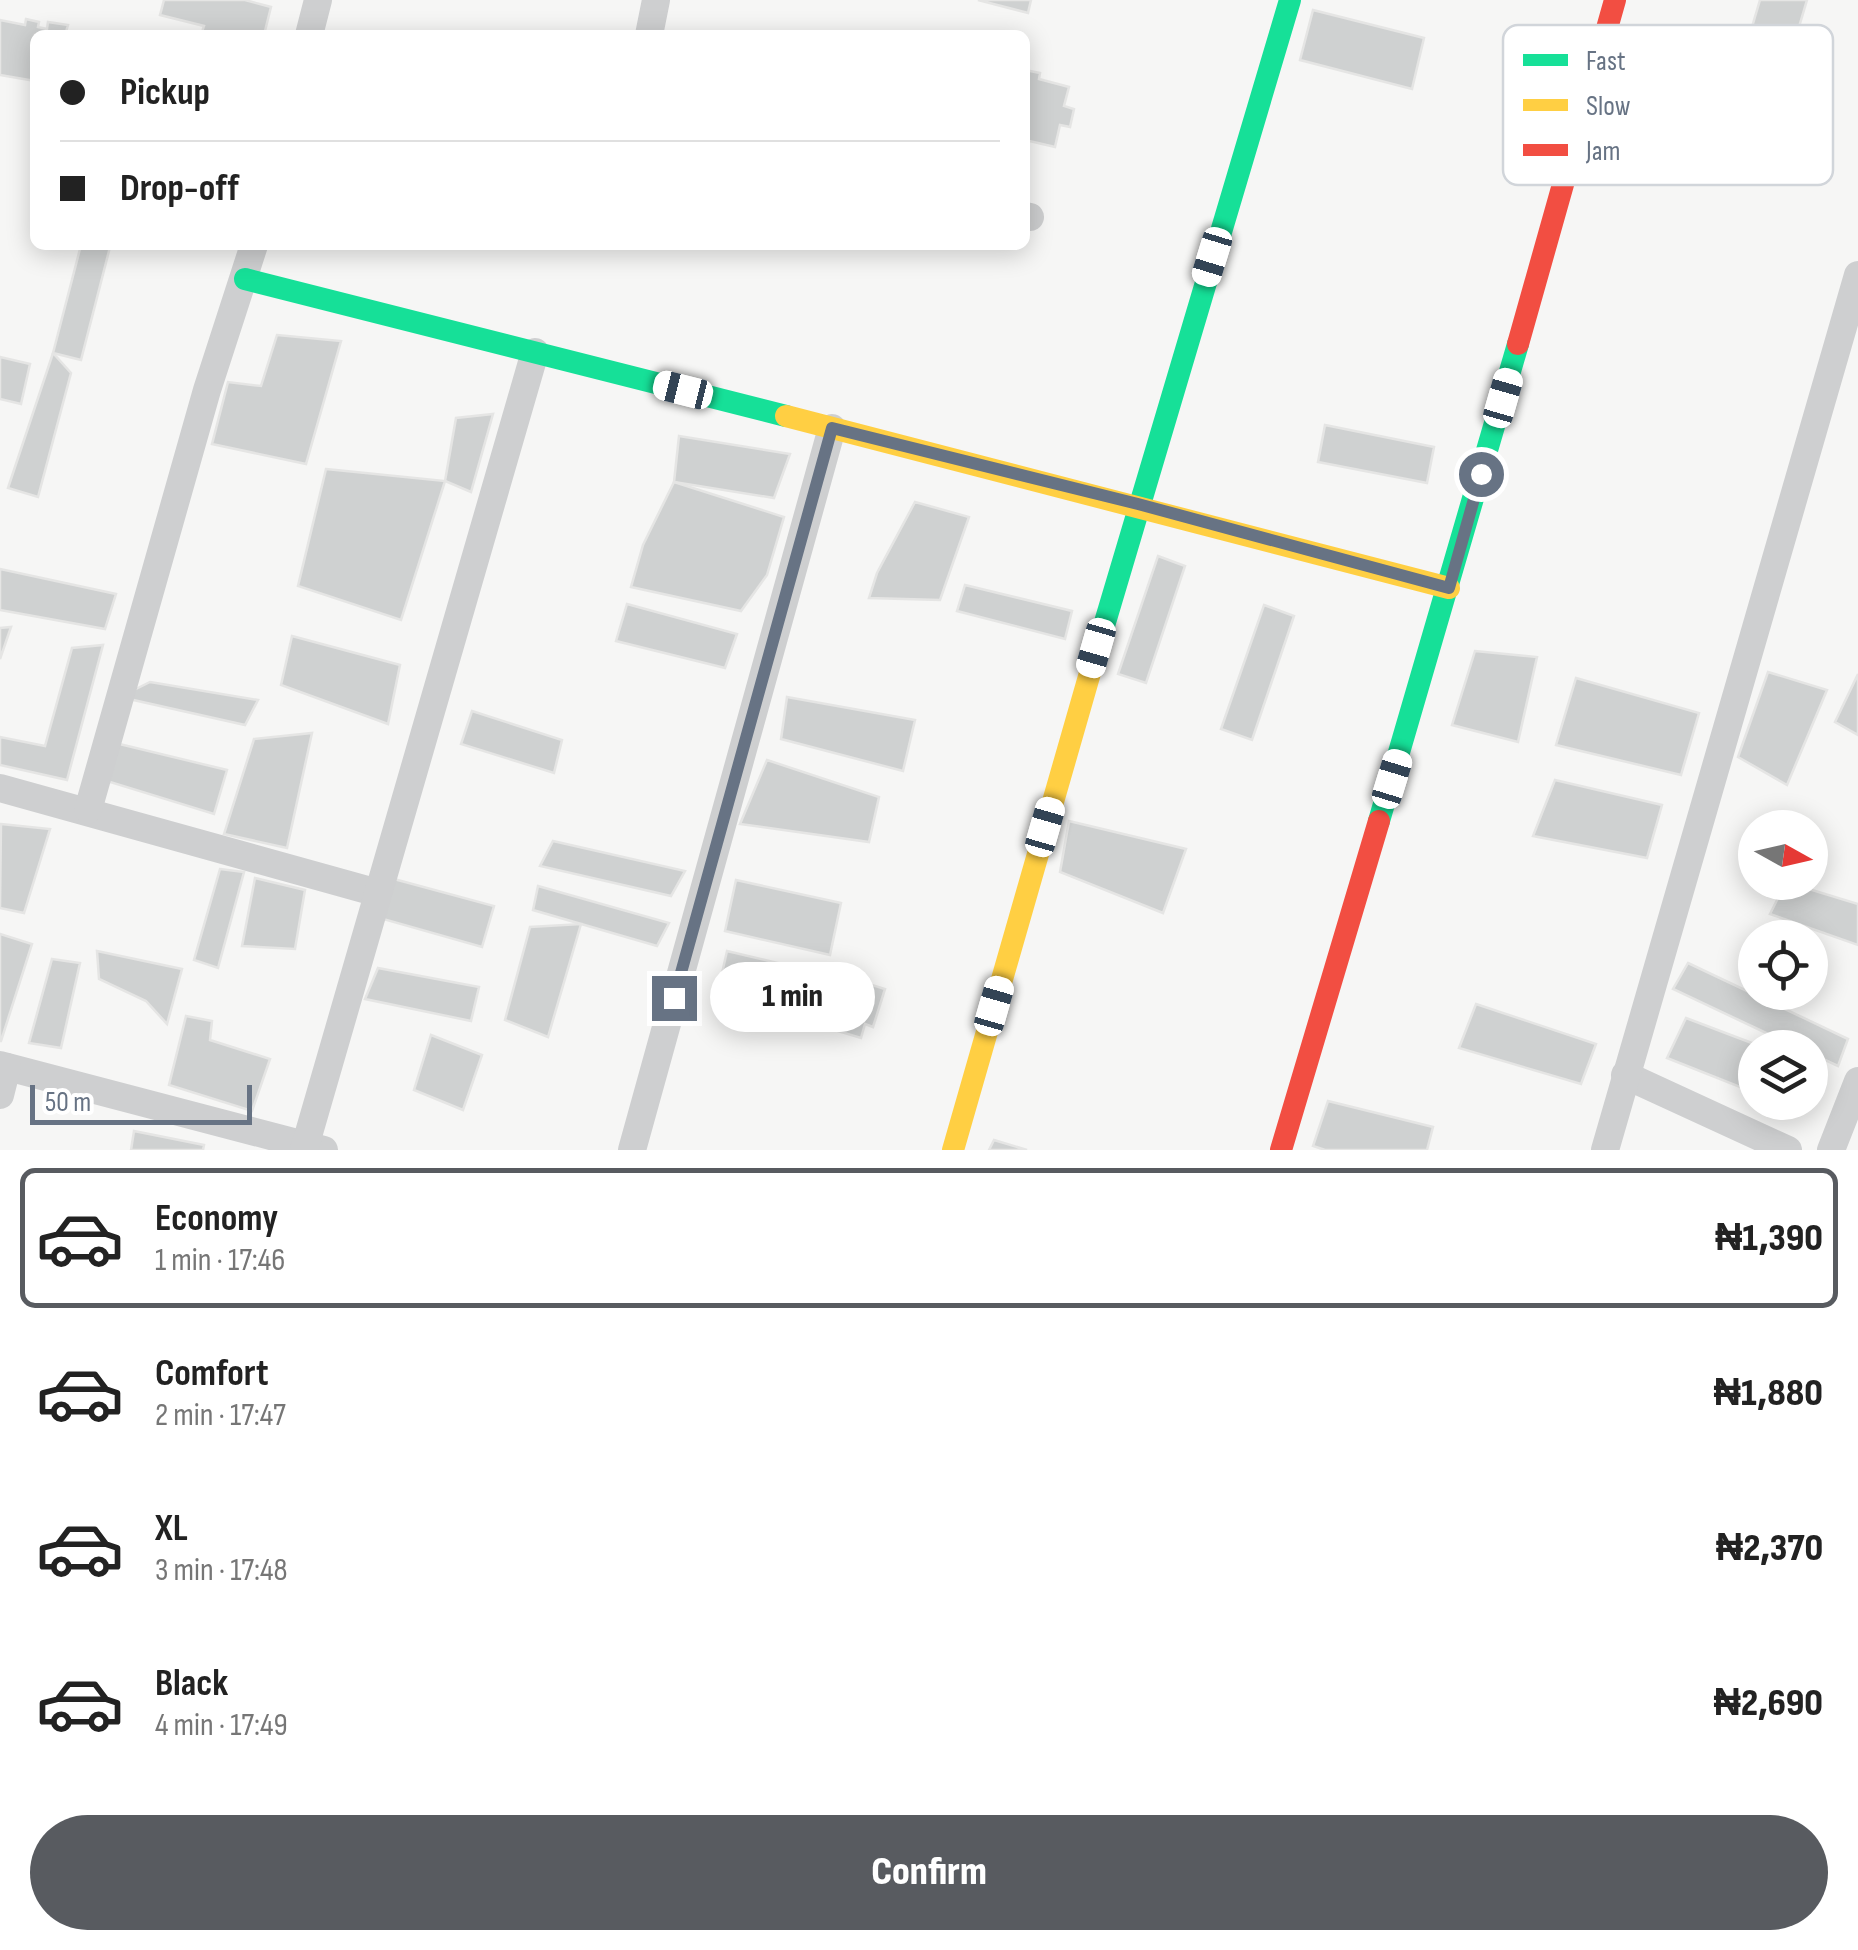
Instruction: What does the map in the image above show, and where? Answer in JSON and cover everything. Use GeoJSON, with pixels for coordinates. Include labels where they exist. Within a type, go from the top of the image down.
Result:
{"type":"FeatureCollection","features":[{"type":"Feature","properties":{"kind":"street"},"geometry":{"type":"LineString","coordinates":[[310,30],[318,0]]}},
{"type":"Feature","properties":{"kind":"street"},"geometry":{"type":"LineString","coordinates":[[650,30],[656,0]]}},
{"type":"Feature","properties":{"kind":"street"},"geometry":{"type":"LineString","coordinates":[[953,1150],[1138,504],[1290,0]]}},
{"type":"Feature","properties":{"kind":"street"},"geometry":{"type":"LineString","coordinates":[[1608,25],[1615,0]]}},
{"type":"Feature","properties":{"kind":"street"},"geometry":{"type":"LineString","coordinates":[[1280,1150],[1449,588],[1563,185]]}},
{"type":"Feature","properties":{"kind":"street"},"geometry":{"type":"LineString","coordinates":[[88,810],[207,390],[253,250]]}},
{"type":"Feature","properties":{"kind":"street"},"geometry":{"type":"LineString","coordinates":[[1604,1150],[1858,275]]}},
{"type":"Feature","properties":{"kind":"street"},"geometry":{"type":"LineString","coordinates":[[245,280],[1138,504],[1449,588]]}},
{"type":"Feature","properties":{"kind":"street"},"geometry":{"type":"LineString","coordinates":[[0,1095],[4,1066],[311,1148],[378,893],[535,352]]}},
{"type":"Feature","properties":{"kind":"street"},"geometry":{"type":"LineString","coordinates":[[632,1150],[832,428]]}},
{"type":"Feature","properties":{"kind":"street"},"geometry":{"type":"LineString","coordinates":[[0,788],[378,893]]}},
{"type":"Feature","properties":{"kind":"street"},"geometry":{"type":"LineString","coordinates":[[1625,1075],[1788,1150]]}},
{"type":"Feature","properties":{"kind":"street"},"geometry":{"type":"LineString","coordinates":[[1831,1150],[1858,1081]]}},
{"type":"Feature","properties":{"kind":"building"},"geometry":{"type":"Polygon","coordinates":[[[164,0],[245,0],[271,7],[265,30],[203,30],[204,26],[160,15],[164,0]]]}},
{"type":"Feature","properties":{"kind":"building"},"geometry":{"type":"Polygon","coordinates":[[[978,0],[1031,0],[1028,13],[978,0]]]}},
{"type":"Feature","properties":{"kind":"building"},"geometry":{"type":"Polygon","coordinates":[[[1760,0],[1807,0],[1800,25],[1753,25],[1760,0]]]}},
{"type":"Feature","properties":{"kind":"building"},"geometry":{"type":"Polygon","coordinates":[[[1313,10],[1424,38],[1412,89],[1300,60],[1313,10]]]}},
{"type":"Feature","properties":{"kind":"building"},"geometry":{"type":"Polygon","coordinates":[[[26,19],[47,29],[48,22],[68,25],[67,30],[30,30],[30,80],[0,75],[0,20],[25,25],[26,19]]]}},
{"type":"Feature","properties":{"kind":"building"},"geometry":{"type":"Polygon","coordinates":[[[1030,71],[1040,73],[1039,79],[1069,87],[1064,106],[1074,109],[1070,127],[1060,125],[1055,147],[1030,141],[1030,71]]]}},
{"type":"Feature","properties":{"kind":"building"},"geometry":{"type":"Polygon","coordinates":[[[80,250],[109,250],[81,360],[53,353],[80,250]]]}},
{"type":"Feature","properties":{"kind":"building"},"geometry":{"type":"Polygon","coordinates":[[[277,335],[341,341],[306,464],[212,444],[228,382],[261,386],[277,335]]]}},
{"type":"Feature","properties":{"kind":"building"},"geometry":{"type":"Polygon","coordinates":[[[53,353],[71,373],[38,497],[8,488],[53,353]]]}},
{"type":"Feature","properties":{"kind":"building"},"geometry":{"type":"Polygon","coordinates":[[[0,357],[30,364],[21,404],[0,399],[0,357]]]}},
{"type":"Feature","properties":{"kind":"building"},"geometry":{"type":"Polygon","coordinates":[[[493,414],[471,492],[445,481],[456,418],[493,414]]]}},
{"type":"Feature","properties":{"kind":"building"},"geometry":{"type":"Polygon","coordinates":[[[1325,425],[1434,447],[1427,483],[1318,462],[1325,425]]]}},
{"type":"Feature","properties":{"kind":"building"},"geometry":{"type":"Polygon","coordinates":[[[679,436],[790,454],[774,498],[674,482],[679,436]]]}},
{"type":"Feature","properties":{"kind":"building"},"geometry":{"type":"Polygon","coordinates":[[[326,469],[445,481],[401,620],[298,586],[326,469]]]}},
{"type":"Feature","properties":{"kind":"building"},"geometry":{"type":"Polygon","coordinates":[[[674,482],[784,517],[767,575],[741,611],[631,587],[643,545],[674,482]]]}},
{"type":"Feature","properties":{"kind":"building"},"geometry":{"type":"Polygon","coordinates":[[[915,502],[969,517],[940,600],[869,598],[877,573],[915,502]]]}},
{"type":"Feature","properties":{"kind":"building"},"geometry":{"type":"Polygon","coordinates":[[[1158,556],[1185,566],[1146,683],[1118,674],[1158,556]]]}},
{"type":"Feature","properties":{"kind":"building"},"geometry":{"type":"Polygon","coordinates":[[[0,569],[116,594],[105,629],[0,610],[0,569]]]}},
{"type":"Feature","properties":{"kind":"building"},"geometry":{"type":"Polygon","coordinates":[[[965,585],[1072,611],[1065,639],[957,611],[965,585]]]}},
{"type":"Feature","properties":{"kind":"building"},"geometry":{"type":"Polygon","coordinates":[[[627,604],[737,634],[725,668],[616,641],[627,604]]]}},
{"type":"Feature","properties":{"kind":"building"},"geometry":{"type":"Polygon","coordinates":[[[1264,605],[1294,616],[1252,740],[1221,729],[1264,605]]]}},
{"type":"Feature","properties":{"kind":"building"},"geometry":{"type":"Polygon","coordinates":[[[11,627],[0,659],[0,628],[11,627]]]}},
{"type":"Feature","properties":{"kind":"building"},"geometry":{"type":"Polygon","coordinates":[[[292,636],[400,665],[388,724],[281,685],[292,636]]]}},
{"type":"Feature","properties":{"kind":"building"},"geometry":{"type":"Polygon","coordinates":[[[103,645],[67,780],[0,765],[0,737],[45,746],[72,648],[103,645]]]}},
{"type":"Feature","properties":{"kind":"building"},"geometry":{"type":"Polygon","coordinates":[[[1475,651],[1537,657],[1518,742],[1452,725],[1475,651]]]}},
{"type":"Feature","properties":{"kind":"building"},"geometry":{"type":"Polygon","coordinates":[[[1768,672],[1827,690],[1787,785],[1738,757],[1768,672]]]}},
{"type":"Feature","properties":{"kind":"building"},"geometry":{"type":"Polygon","coordinates":[[[1858,674],[1858,735],[1835,722],[1858,674]]]}},
{"type":"Feature","properties":{"kind":"building"},"geometry":{"type":"Polygon","coordinates":[[[1576,678],[1699,713],[1681,775],[1556,745],[1576,678]]]}},
{"type":"Feature","properties":{"kind":"building"},"geometry":{"type":"Polygon","coordinates":[[[150,682],[258,700],[245,725],[120,697],[150,682]]]}},
{"type":"Feature","properties":{"kind":"building"},"geometry":{"type":"Polygon","coordinates":[[[787,697],[915,720],[903,771],[781,739],[787,697]]]}},
{"type":"Feature","properties":{"kind":"building"},"geometry":{"type":"Polygon","coordinates":[[[472,711],[562,740],[554,773],[461,744],[472,711]]]}},
{"type":"Feature","properties":{"kind":"building"},"geometry":{"type":"Polygon","coordinates":[[[312,733],[287,848],[224,834],[254,739],[312,733]]]}},
{"type":"Feature","properties":{"kind":"building"},"geometry":{"type":"Polygon","coordinates":[[[107,741],[227,770],[214,814],[97,778],[107,741]]]}},
{"type":"Feature","properties":{"kind":"building"},"geometry":{"type":"Polygon","coordinates":[[[767,760],[879,797],[869,842],[740,824],[767,760]]]}},
{"type":"Feature","properties":{"kind":"building"},"geometry":{"type":"Polygon","coordinates":[[[1555,780],[1662,805],[1647,858],[1533,836],[1555,780]]]}},
{"type":"Feature","properties":{"kind":"building"},"geometry":{"type":"Polygon","coordinates":[[[1069,821],[1186,849],[1163,913],[1060,872],[1069,821]]]}},
{"type":"Feature","properties":{"kind":"building"},"geometry":{"type":"Polygon","coordinates":[[[1,824],[50,829],[24,913],[0,908],[1,824]]]}},
{"type":"Feature","properties":{"kind":"building"},"geometry":{"type":"Polygon","coordinates":[[[553,841],[685,871],[671,896],[540,866],[553,841]]]}},
{"type":"Feature","properties":{"kind":"building"},"geometry":{"type":"Polygon","coordinates":[[[220,869],[244,872],[218,968],[194,960],[220,869]]]}},
{"type":"Feature","properties":{"kind":"building"},"geometry":{"type":"Polygon","coordinates":[[[255,878],[305,890],[295,949],[242,946],[255,878]]]}},
{"type":"Feature","properties":{"kind":"building"},"geometry":{"type":"Polygon","coordinates":[[[394,879],[494,906],[482,947],[383,919],[394,879]]]}},
{"type":"Feature","properties":{"kind":"building"},"geometry":{"type":"Polygon","coordinates":[[[736,880],[841,903],[830,955],[725,931],[736,880]]]}},
{"type":"Feature","properties":{"kind":"building"},"geometry":{"type":"Polygon","coordinates":[[[538,886],[669,923],[657,946],[533,910],[538,886]]]}},
{"type":"Feature","properties":{"kind":"building"},"geometry":{"type":"Polygon","coordinates":[[[1828,895],[1858,904],[1858,945],[1828,934],[1828,920],[1787,920],[1770,914],[1777,900],[1828,900],[1828,895]]]}},
{"type":"Feature","properties":{"kind":"building"},"geometry":{"type":"Polygon","coordinates":[[[581,924],[548,1037],[505,1020],[530,927],[581,924]]]}},
{"type":"Feature","properties":{"kind":"building"},"geometry":{"type":"Polygon","coordinates":[[[0,934],[32,944],[1,1041],[0,1041],[0,934]]]}},
{"type":"Feature","properties":{"kind":"building"},"geometry":{"type":"Polygon","coordinates":[[[97,951],[182,969],[167,1024],[146,1001],[99,979],[97,951]]]}},
{"type":"Feature","properties":{"kind":"building"},"geometry":{"type":"Polygon","coordinates":[[[727,951],[807,970],[795,1020],[716,1000],[727,951]]]}},
{"type":"Feature","properties":{"kind":"building"},"geometry":{"type":"Polygon","coordinates":[[[52,959],[80,963],[61,1048],[29,1043],[52,959]]]}},
{"type":"Feature","properties":{"kind":"building"},"geometry":{"type":"Polygon","coordinates":[[[1688,963],[1738,987],[1738,1010],[1787,1010],[1848,1039],[1838,1066],[1828,1061],[1828,1030],[1760,1030],[1673,989],[1688,963]]]}},
{"type":"Feature","properties":{"kind":"building"},"geometry":{"type":"Polygon","coordinates":[[[378,968],[479,987],[471,1021],[365,999],[378,968]]]}},
{"type":"Feature","properties":{"kind":"building"},"geometry":{"type":"Polygon","coordinates":[[[837,974],[885,989],[873,1027],[865,1024],[861,1038],[821,1026],[837,974]]]}},
{"type":"Feature","properties":{"kind":"building"},"geometry":{"type":"Polygon","coordinates":[[[1476,1004],[1596,1044],[1581,1084],[1459,1048],[1476,1004]]]}},
{"type":"Feature","properties":{"kind":"building"},"geometry":{"type":"Polygon","coordinates":[[[186,1016],[212,1021],[210,1040],[270,1059],[252,1111],[169,1085],[186,1016]]]}},
{"type":"Feature","properties":{"kind":"building"},"geometry":{"type":"Polygon","coordinates":[[[1686,1018],[1738,1038],[1738,1086],[1667,1058],[1686,1018]]]}},
{"type":"Feature","properties":{"kind":"building"},"geometry":{"type":"Polygon","coordinates":[[[431,1035],[482,1055],[463,1110],[414,1090],[431,1035]]]}},
{"type":"Feature","properties":{"kind":"building"},"geometry":{"type":"Polygon","coordinates":[[[1328,1101],[1433,1127],[1427,1150],[1325,1150],[1313,1146],[1328,1101]]]}},
{"type":"Feature","properties":{"kind":"building"},"geometry":{"type":"Polygon","coordinates":[[[134,1131],[204,1145],[203,1150],[131,1150],[134,1131]]]}},
{"type":"Feature","properties":{"kind":"building"},"geometry":{"type":"Polygon","coordinates":[[[994,1140],[1027,1150],[989,1150],[994,1140]]]}},
{"type":"Feature","properties":{"kind":"traffic: fast"},"geometry":{"type":"LineString","coordinates":[[1092,666],[1290,0]]}},
{"type":"Feature","properties":{"kind":"traffic: fast"},"geometry":{"type":"LineString","coordinates":[[245,279],[786,416]]}},
{"type":"Feature","properties":{"kind":"traffic: fast"},"geometry":{"type":"LineString","coordinates":[[1379,821],[1518,344]]}},
{"type":"Feature","properties":{"kind":"traffic: slow"},"geometry":{"type":"LineString","coordinates":[[786,416],[1449,588]]}},
{"type":"Feature","properties":{"kind":"traffic: slow"},"geometry":{"type":"LineString","coordinates":[[953,1150],[1092,666]]}},
{"type":"Feature","properties":{"kind":"traffic: jam"},"geometry":{"type":"LineString","coordinates":[[1608,25],[1615,0]]}},
{"type":"Feature","properties":{"kind":"traffic: jam"},"geometry":{"type":"LineString","coordinates":[[1518,344],[1563,185]]}},
{"type":"Feature","properties":{"kind":"traffic: jam"},"geometry":{"type":"LineString","coordinates":[[1281,1150],[1379,821]]}},
{"type":"Feature","properties":{"kind":"route"},"geometry":{"type":"LineString","coordinates":[[674,998],[832,428],[1138,504],[1449,588],[1481,474]]}}]}
